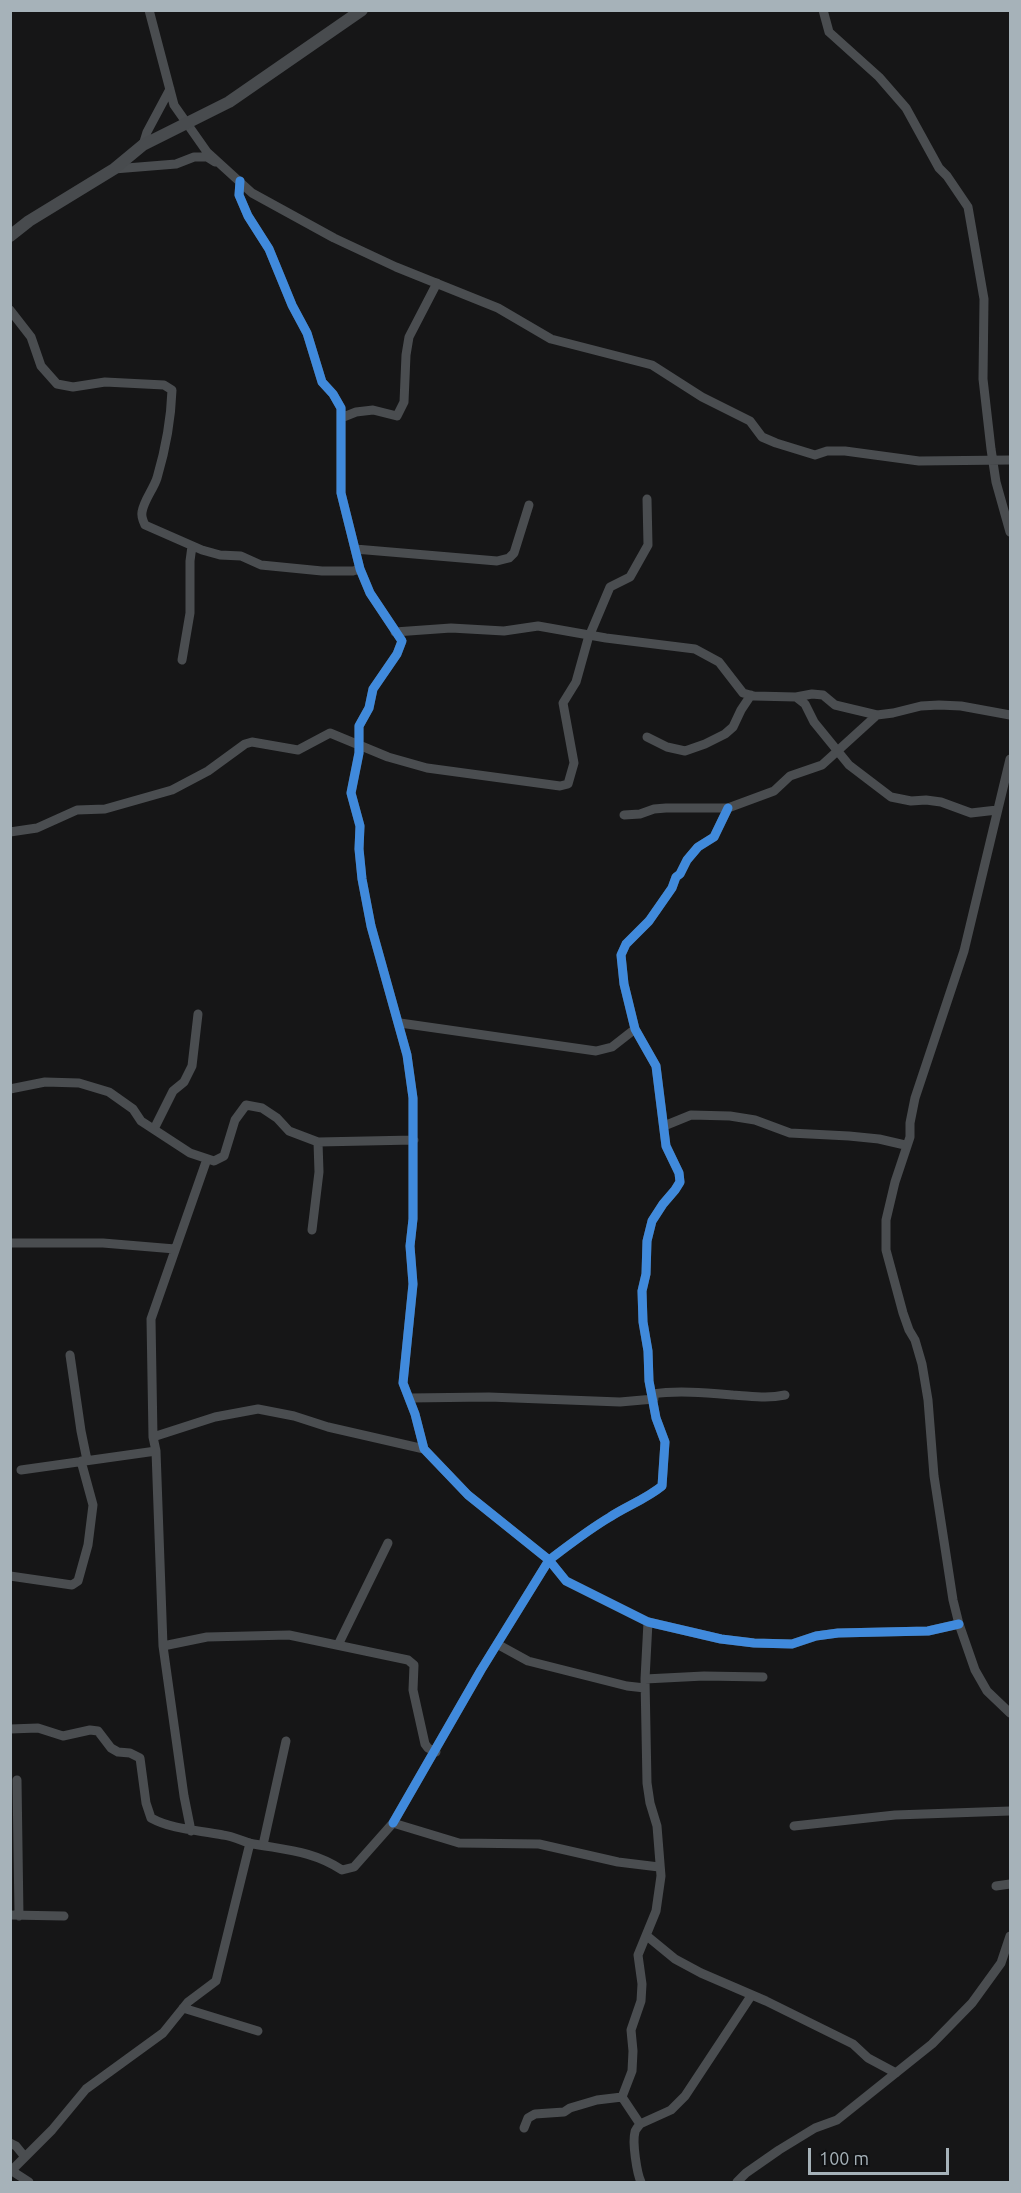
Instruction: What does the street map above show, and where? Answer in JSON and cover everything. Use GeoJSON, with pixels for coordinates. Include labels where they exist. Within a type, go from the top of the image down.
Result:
{"type":"FeatureCollection","features":[{"type":"Feature","properties":{"kind":"street"},"geometry":{"type":"LineString","coordinates":[[149,10],[174,105],[207,152],[252,193],[334,238],[498,308],[551,339],[652,365],[702,398],[750,421],[762,437],[798,450],[815,455],[827,451],[846,451],[919,461],[1011,460]]}},
{"type":"Feature","properties":{"kind":"street"},"geometry":{"type":"LineString","coordinates":[[10,236],[29,220],[114,169],[143,145],[229,102],[362,10]]}},
{"type":"Feature","properties":{"kind":"street"},"geometry":{"type":"LineString","coordinates":[[822,10],[829,32],[879,77],[906,108],[939,168],[968,207],[984,299],[983,379],[996,482],[1011,532]]}},
{"type":"Feature","properties":{"kind":"street"},"geometry":{"type":"LineString","coordinates":[[143,145],[147,132],[170,89]]}},
{"type":"Feature","properties":{"kind":"street"},"geometry":{"type":"LineString","coordinates":[[114,169],[176,164],[194,157],[207,157],[222,166]]}},
{"type":"Feature","properties":{"kind":"street"},"geometry":{"type":"LineString","coordinates":[[240,181],[239,195],[248,216],[269,249],[292,305],[307,333],[322,382],[333,394],[340,408],[341,493],[360,569],[370,593],[402,641],[397,654],[373,689],[369,708],[359,726],[359,753],[351,793],[360,826],[359,849],[362,879],[371,926],[400,1023],[413,1098],[413,1219],[410,1246],[413,1284],[403,1383],[424,1449],[468,1496],[549,1560],[566,1581],[648,1622],[721,1639],[792,1644],[816,1636],[838,1633],[928,1630],[959,1624]]}},
{"type":"Feature","properties":{"kind":"street"},"geometry":{"type":"LineString","coordinates":[[341,418],[356,411],[373,410],[397,416],[404,402],[409,337],[437,283]]}},
{"type":"Feature","properties":{"kind":"street"},"geometry":{"type":"LineString","coordinates":[[10,310],[31,337],[41,366],[57,384],[73,387],[105,382],[164,385],[172,390],[160,464],[156,480],[141,515],[145,525],[192,546],[220,555],[241,556],[261,565],[322,571],[360,569]]}},
{"type":"Feature","properties":{"kind":"street"},"geometry":{"type":"LineString","coordinates":[[10,832],[37,828],[77,810],[105,809],[172,790],[208,771],[245,744],[252,742],[298,750],[330,733],[388,757],[426,768],[554,786],[568,784],[574,763],[563,704],[576,682],[590,634],[610,587],[630,577],[648,544],[648,499]]}},
{"type":"Feature","properties":{"kind":"street"},"geometry":{"type":"LineString","coordinates":[[355,549],[497,561],[509,558],[514,553],[529,505]]}},
{"type":"Feature","properties":{"kind":"street"},"geometry":{"type":"LineString","coordinates":[[182,660],[190,613],[192,546]]}},
{"type":"Feature","properties":{"kind":"street"},"geometry":{"type":"LineString","coordinates":[[395,632],[451,628],[504,631],[538,626],[695,649],[719,662],[743,693],[752,695],[796,697],[823,695],[835,705],[877,715],[921,706],[939,705],[961,706],[1011,715]]}},
{"type":"Feature","properties":{"kind":"street"},"geometry":{"type":"LineString","coordinates":[[647,737],[667,747],[685,751],[705,744],[725,734],[733,727],[741,710],[752,695]]}},
{"type":"Feature","properties":{"kind":"street"},"geometry":{"type":"LineString","coordinates":[[796,697],[805,704],[808,714],[849,765],[891,797],[911,801],[941,802],[971,813],[997,810]]}},
{"type":"Feature","properties":{"kind":"street"},"geometry":{"type":"LineString","coordinates":[[624,815],[666,808],[728,808],[774,791],[790,776],[822,765],[877,715]]}},
{"type":"Feature","properties":{"kind":"street"},"geometry":{"type":"LineString","coordinates":[[1011,759],[964,951],[915,1098],[910,1122],[910,1137],[905,1145],[886,1220],[886,1250],[903,1312],[922,1364],[928,1400],[933,1476],[959,1624],[975,1670],[987,1691],[1011,1713]]}},
{"type":"Feature","properties":{"kind":"street"},"geometry":{"type":"LineString","coordinates":[[10,1729],[38,1728],[63,1736],[90,1730],[98,1731],[111,1748],[140,1758],[146,1803],[151,1818],[158,1822],[224,1835],[250,1843],[303,1852],[326,1860],[342,1870],[354,1867],[393,1823],[497,1644],[549,1560],[586,1532],[650,1496],[662,1486],[665,1442],[656,1418],[649,1381],[642,1291],[646,1274],[647,1241],[652,1221],[680,1182],[679,1173],[666,1146],[656,1066],[635,1029],[624,984],[622,950],[649,921],[672,888],[687,860],[698,847],[714,837],[728,808]]}},
{"type":"Feature","properties":{"kind":"street"},"geometry":{"type":"LineString","coordinates":[[154,1129],[173,1091],[184,1082],[192,1066],[198,1014]]}},
{"type":"Feature","properties":{"kind":"street"},"geometry":{"type":"LineString","coordinates":[[400,1023],[596,1052],[612,1047],[635,1029]]}},
{"type":"Feature","properties":{"kind":"street"},"geometry":{"type":"LineString","coordinates":[[10,1089],[45,1082],[79,1083],[109,1092],[133,1109],[141,1121],[190,1153],[207,1160],[220,1160],[224,1156],[235,1120],[246,1105],[262,1108],[277,1118],[289,1131],[318,1142],[414,1140]]}},
{"type":"Feature","properties":{"kind":"street"},"geometry":{"type":"LineString","coordinates":[[664,1126],[691,1115],[730,1116],[755,1120],[790,1133],[869,1138],[905,1145]]}},
{"type":"Feature","properties":{"kind":"street"},"geometry":{"type":"LineString","coordinates":[[312,1230],[319,1172],[318,1142]]}},
{"type":"Feature","properties":{"kind":"street"},"geometry":{"type":"LineString","coordinates":[[191,1830],[184,1796],[163,1646],[156,1451],[153,1437],[151,1319],[207,1160]]}},
{"type":"Feature","properties":{"kind":"street"},"geometry":{"type":"LineString","coordinates":[[10,1243],[103,1243],[175,1249]]}},
{"type":"Feature","properties":{"kind":"street"},"geometry":{"type":"LineString","coordinates":[[10,1576],[72,1585],[78,1581],[88,1545],[93,1505],[84,1461],[70,1355]]}},
{"type":"Feature","properties":{"kind":"street"},"geometry":{"type":"LineString","coordinates":[[409,1398],[489,1397],[620,1402],[672,1392],[761,1398],[785,1395]]}},
{"type":"Feature","properties":{"kind":"street"},"geometry":{"type":"LineString","coordinates":[[153,1437],[215,1417],[258,1409],[424,1449]]}},
{"type":"Feature","properties":{"kind":"street"},"geometry":{"type":"LineString","coordinates":[[21,1470],[156,1451]]}},
{"type":"Feature","properties":{"kind":"street"},"geometry":{"type":"LineString","coordinates":[[338,1645],[387,1543]]}},
{"type":"Feature","properties":{"kind":"street"},"geometry":{"type":"LineString","coordinates":[[622,2097],[633,2071],[630,2030],[641,2001],[642,1984],[638,1955],[656,1911],[660,1876],[657,1826],[647,1783],[645,1684],[648,1622]]}},
{"type":"Feature","properties":{"kind":"street"},"geometry":{"type":"LineString","coordinates":[[163,1646],[207,1637],[289,1635],[411,1662],[414,1665],[412,1690],[425,1744],[436,1752]]}},
{"type":"Feature","properties":{"kind":"street"},"geometry":{"type":"LineString","coordinates":[[497,1644],[528,1661],[627,1686],[704,1676],[763,1677]]}},
{"type":"Feature","properties":{"kind":"street"},"geometry":{"type":"LineString","coordinates":[[263,1845],[286,1741]]}},
{"type":"Feature","properties":{"kind":"street"},"geometry":{"type":"LineString","coordinates":[[17,1780],[15,1916],[64,1916]]}},
{"type":"Feature","properties":{"kind":"street"},"geometry":{"type":"LineString","coordinates":[[794,1826],[895,1815],[1011,1811]]}},
{"type":"Feature","properties":{"kind":"street"},"geometry":{"type":"LineString","coordinates":[[393,1823],[459,1844],[539,1844],[618,1862],[660,1867]]}},
{"type":"Feature","properties":{"kind":"street"},"geometry":{"type":"LineString","coordinates":[[29,2182],[11,2171],[52,2130],[86,2089],[163,2033],[188,2002],[216,1981],[250,1843]]}},
{"type":"Feature","properties":{"kind":"street"},"geometry":{"type":"LineString","coordinates":[[996,1886],[1011,1884]]}},
{"type":"Feature","properties":{"kind":"street"},"geometry":{"type":"LineString","coordinates":[[647,1936],[675,1959],[853,2044],[867,2058],[896,2073]]}},
{"type":"Feature","properties":{"kind":"street"},"geometry":{"type":"LineString","coordinates":[[737,2182],[779,2150],[815,2128],[837,2120],[932,2044],[972,2003],[1001,1963],[1011,1936]]}},
{"type":"Feature","properties":{"kind":"street"},"geometry":{"type":"LineString","coordinates":[[641,2182],[637,2173],[634,2131],[640,2124],[671,2110],[685,2096],[751,1996]]}},
{"type":"Feature","properties":{"kind":"street"},"geometry":{"type":"LineString","coordinates":[[183,2008],[258,2031]]}},
{"type":"Feature","properties":{"kind":"street"},"geometry":{"type":"LineString","coordinates":[[622,2097],[640,2124]]}},
{"type":"Feature","properties":{"kind":"street"},"geometry":{"type":"LineString","coordinates":[[524,2128],[528,2118],[535,2114],[564,2112],[597,2100],[622,2097]]}},
{"type":"Feature","properties":{"kind":"street"},"geometry":{"type":"LineString","coordinates":[[10,2143],[16,2146],[25,2157]]}},
{"type":"Feature","properties":{"kind":"cycle path"},"geometry":{"type":"LineString","coordinates":[[240,181],[239,195],[248,216],[269,249],[292,305],[307,333],[322,382],[333,394],[341,408],[341,493],[360,569],[370,593],[402,641],[397,654],[373,689],[369,708],[359,726],[359,753],[351,793],[360,826],[359,849],[362,879],[371,926],[407,1055],[413,1098],[413,1219],[410,1246],[413,1284],[403,1383],[415,1414],[424,1449],[468,1495],[549,1560],[481,1670],[393,1823]]}},
{"type":"Feature","properties":{"kind":"cycle path"},"geometry":{"type":"LineString","coordinates":[[728,808],[714,837],[698,847],[687,860],[672,888],[649,921],[626,944],[621,955],[624,984],[635,1029],[656,1066],[666,1146],[679,1173],[680,1182],[652,1221],[647,1241],[646,1274],[642,1291],[649,1381],[656,1418],[665,1442],[662,1486],[594,1527],[549,1560],[566,1581],[648,1622],[721,1639],[792,1644],[816,1636],[838,1633],[928,1631],[959,1624]]}}]}
